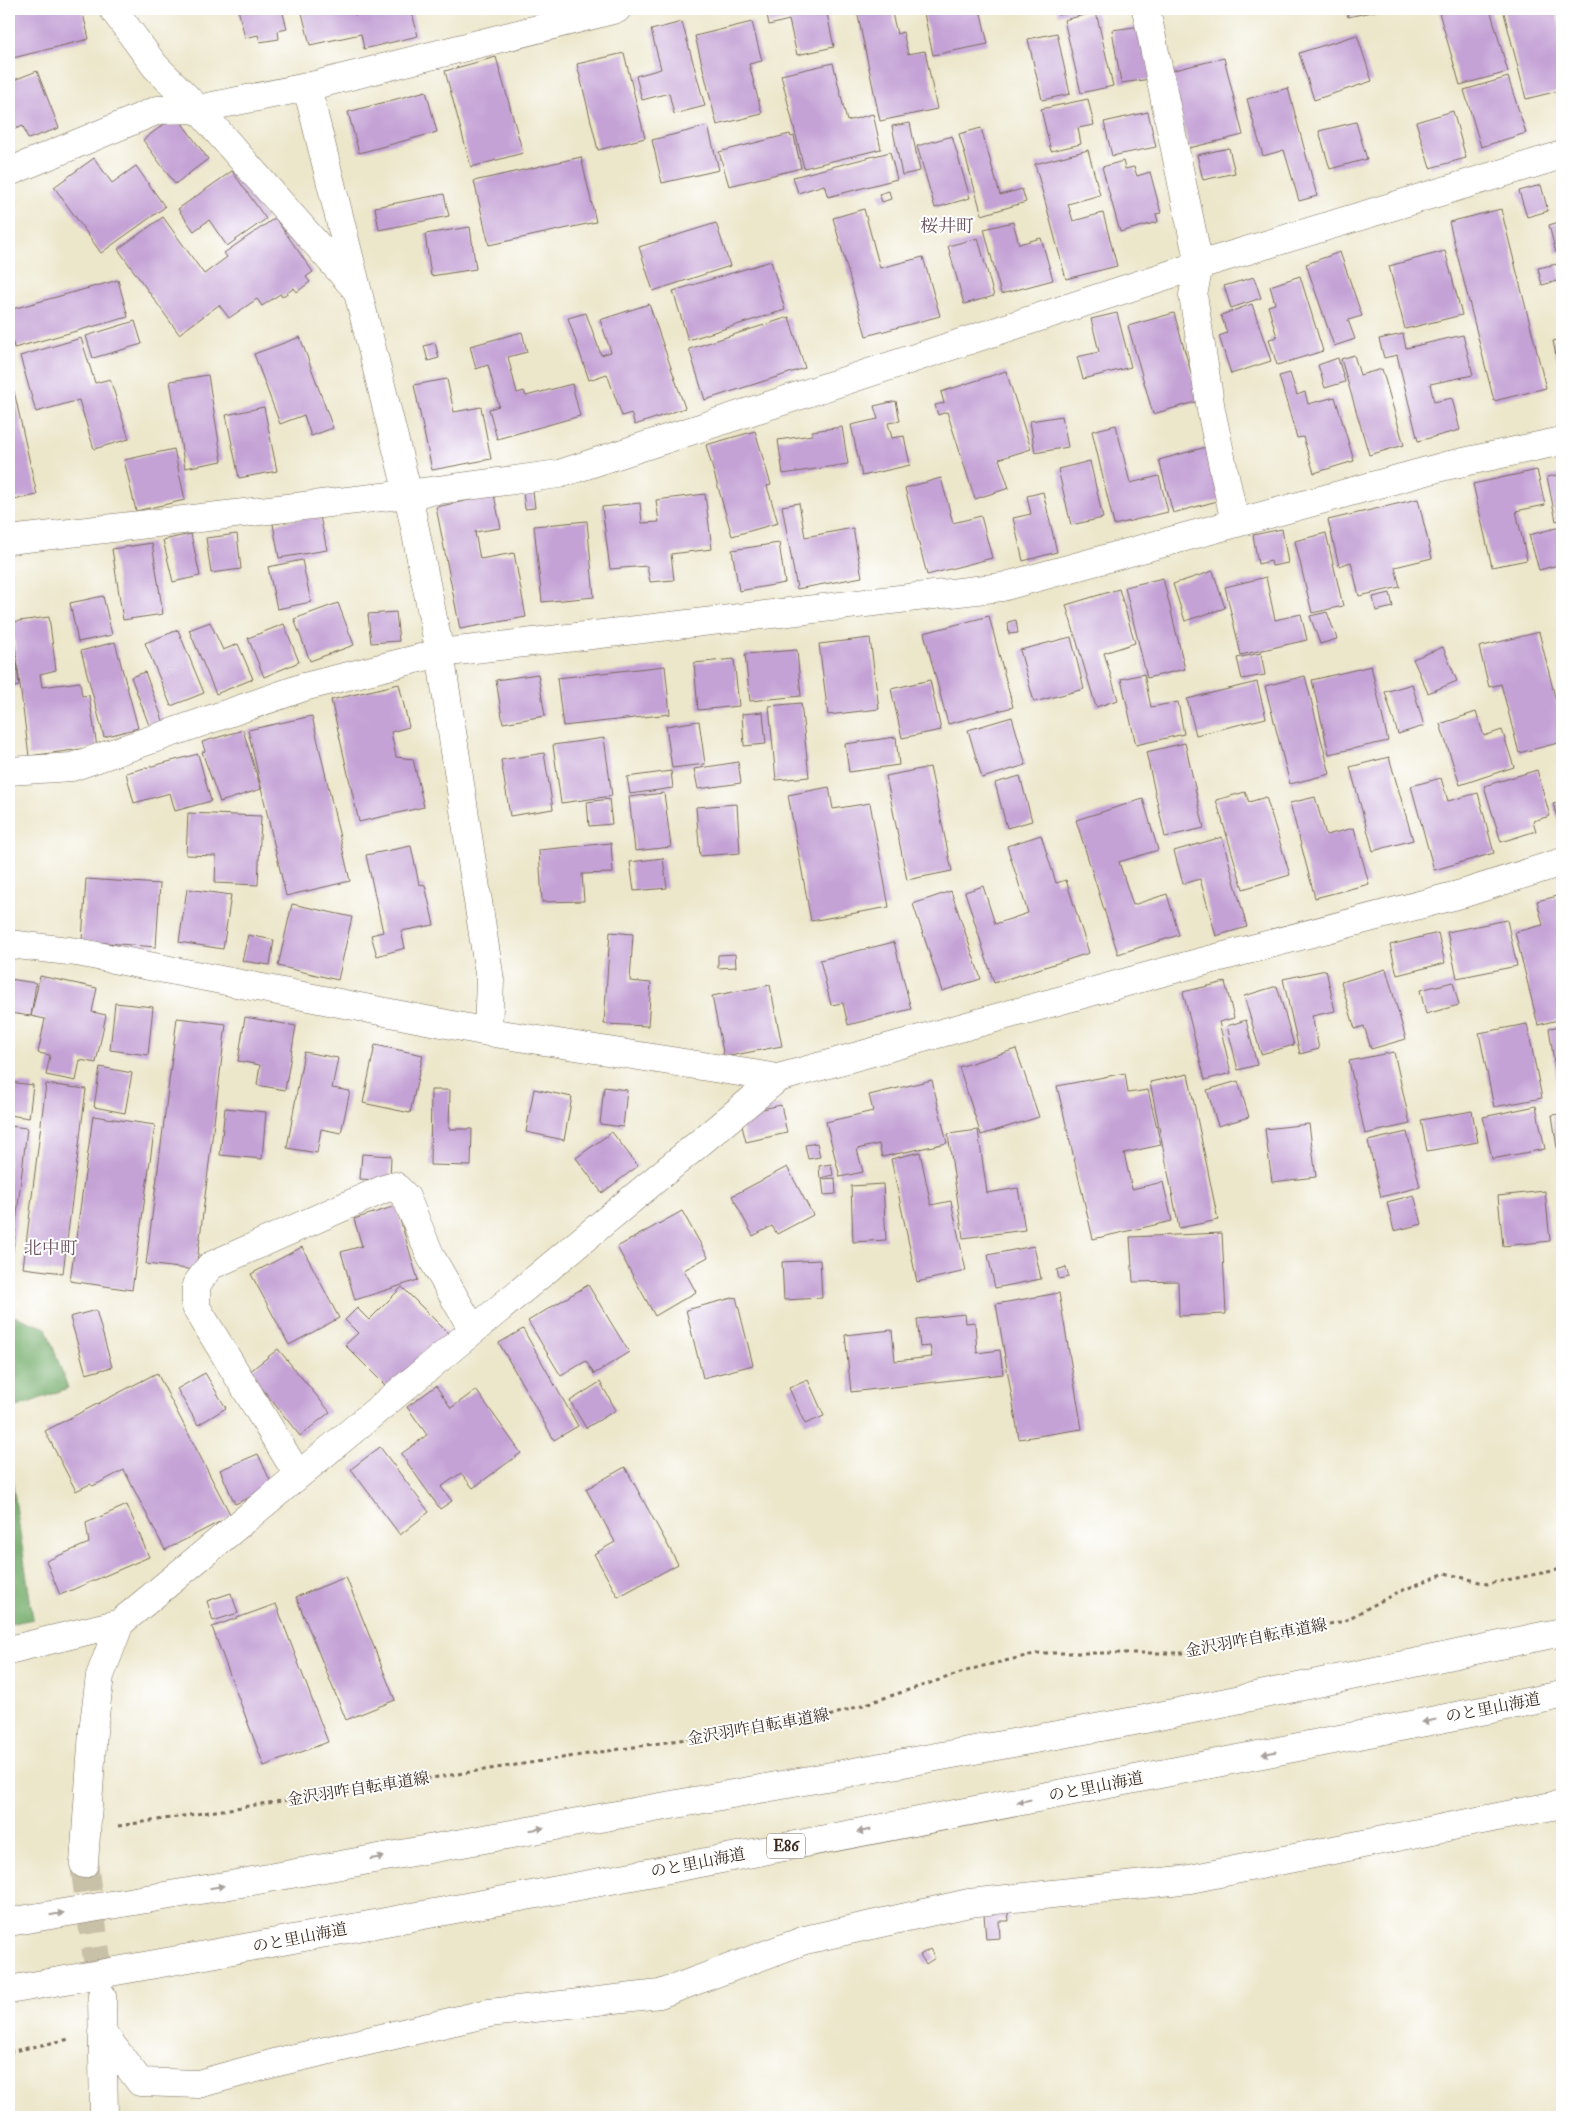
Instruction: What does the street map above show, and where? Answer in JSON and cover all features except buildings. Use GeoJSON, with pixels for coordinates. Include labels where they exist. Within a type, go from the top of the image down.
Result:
{"type":"FeatureCollection","features":[{"type":"Feature","properties":{"kind":"main road"},"geometry":{"type":"LineString","coordinates":[[113,9],[155,66],[198,109],[357,292]]}},
{"type":"Feature","properties":{"kind":"main road"},"geometry":{"type":"LineString","coordinates":[[9,172],[158,110],[198,109],[307,87],[617,9]]}},
{"type":"Feature","properties":{"kind":"main road"},"geometry":{"type":"LineString","coordinates":[[1146,9],[1199,265],[1193,295],[1211,410],[1234,523]]}},
{"type":"Feature","properties":{"kind":"main road"},"geometry":{"type":"LineString","coordinates":[[307,87],[408,494],[440,653],[490,980],[488,1032]]}},
{"type":"Feature","properties":{"kind":"main road"},"geometry":{"type":"LineString","coordinates":[[9,540],[408,494],[558,474],[1199,265],[1562,155]]}},
{"type":"Feature","properties":{"kind":"main road"},"geometry":{"type":"LineString","coordinates":[[9,771],[72,767],[304,688],[440,653],[1002,586],[1445,466],[1562,441]]}},
{"type":"Feature","properties":{"kind":"main road"},"geometry":{"type":"LineString","coordinates":[[9,1650],[120,1623],[778,1078],[1166,972],[1466,893],[1562,862]]}},
{"type":"Feature","properties":{"kind":"main road"},"geometry":{"type":"LineString","coordinates":[[9,944],[78,952],[352,1007],[488,1032],[778,1078]]}},
{"type":"Feature","properties":{"kind":"main road"},"geometry":{"type":"LineString","coordinates":[[298,1475],[196,1307],[196,1285],[210,1266],[384,1189],[395,1186],[406,1197],[431,1257],[473,1330]]}},
{"type":"Feature","properties":{"kind":"main road"},"geometry":{"type":"LineString","coordinates":[[84,1864],[92,1731],[100,1676],[120,1623]]}},
{"type":"Feature","properties":{"kind":"main road"},"geometry":{"type":"LineString","coordinates":[[9,1922],[246,1882],[1140,1720],[1562,1632]]}},
{"type":"Feature","properties":{"kind":"main road","name":"のと里山海道"},"geometry":{"type":"LineString","coordinates":[[9,1990],[304,1938],[1153,1776],[1562,1695]]}},
{"type":"Feature","properties":{"kind":"main road"},"geometry":{"type":"LineString","coordinates":[[102,2032],[140,2082],[198,2084],[282,2062],[489,2014],[660,1994],[804,1940],[969,1903],[1190,1879],[1562,1804]]}},
{"type":"Feature","properties":{"kind":"main road"},"geometry":{"type":"LineString","coordinates":[[102,1996],[104,2117]]}},
{"type":"Feature","properties":{"kind":"path","name":"金沢羽咋自転車道線"},"geometry":{"type":"LineString","coordinates":[[87,1831],[823,1718],[978,1667],[1039,1653],[1192,1653],[1344,1621],[1394,1594],[1445,1573],[1487,1584],[1562,1569]]}},
{"type":"Feature","properties":{"kind":"path"},"geometry":{"type":"LineString","coordinates":[[9,2052],[102,2032]]}},
{"type":"Feature","properties":{"kind":"green space"},"geometry":{"type":"Polygon","coordinates":[[[9,1314],[46,1328],[68,1388],[9,1410],[9,1314]]]}},
{"type":"Feature","properties":{"kind":"green space"},"geometry":{"type":"Polygon","coordinates":[[[9,1459],[33,1619],[9,1624],[9,1459]]]}},
{"type":"Feature","properties":{"kind":"tunnel"},"geometry":{"type":"LineString","coordinates":[[84,1864],[102,1996]]}},
{"type":"Feature","properties":{"kind":"district","name":"桜井町"},"geometry":{"type":"Point","coordinates":[947,226]}},
{"type":"Feature","properties":{"kind":"district","name":"北中町"},"geometry":{"type":"Point","coordinates":[51,1248]}}]}
